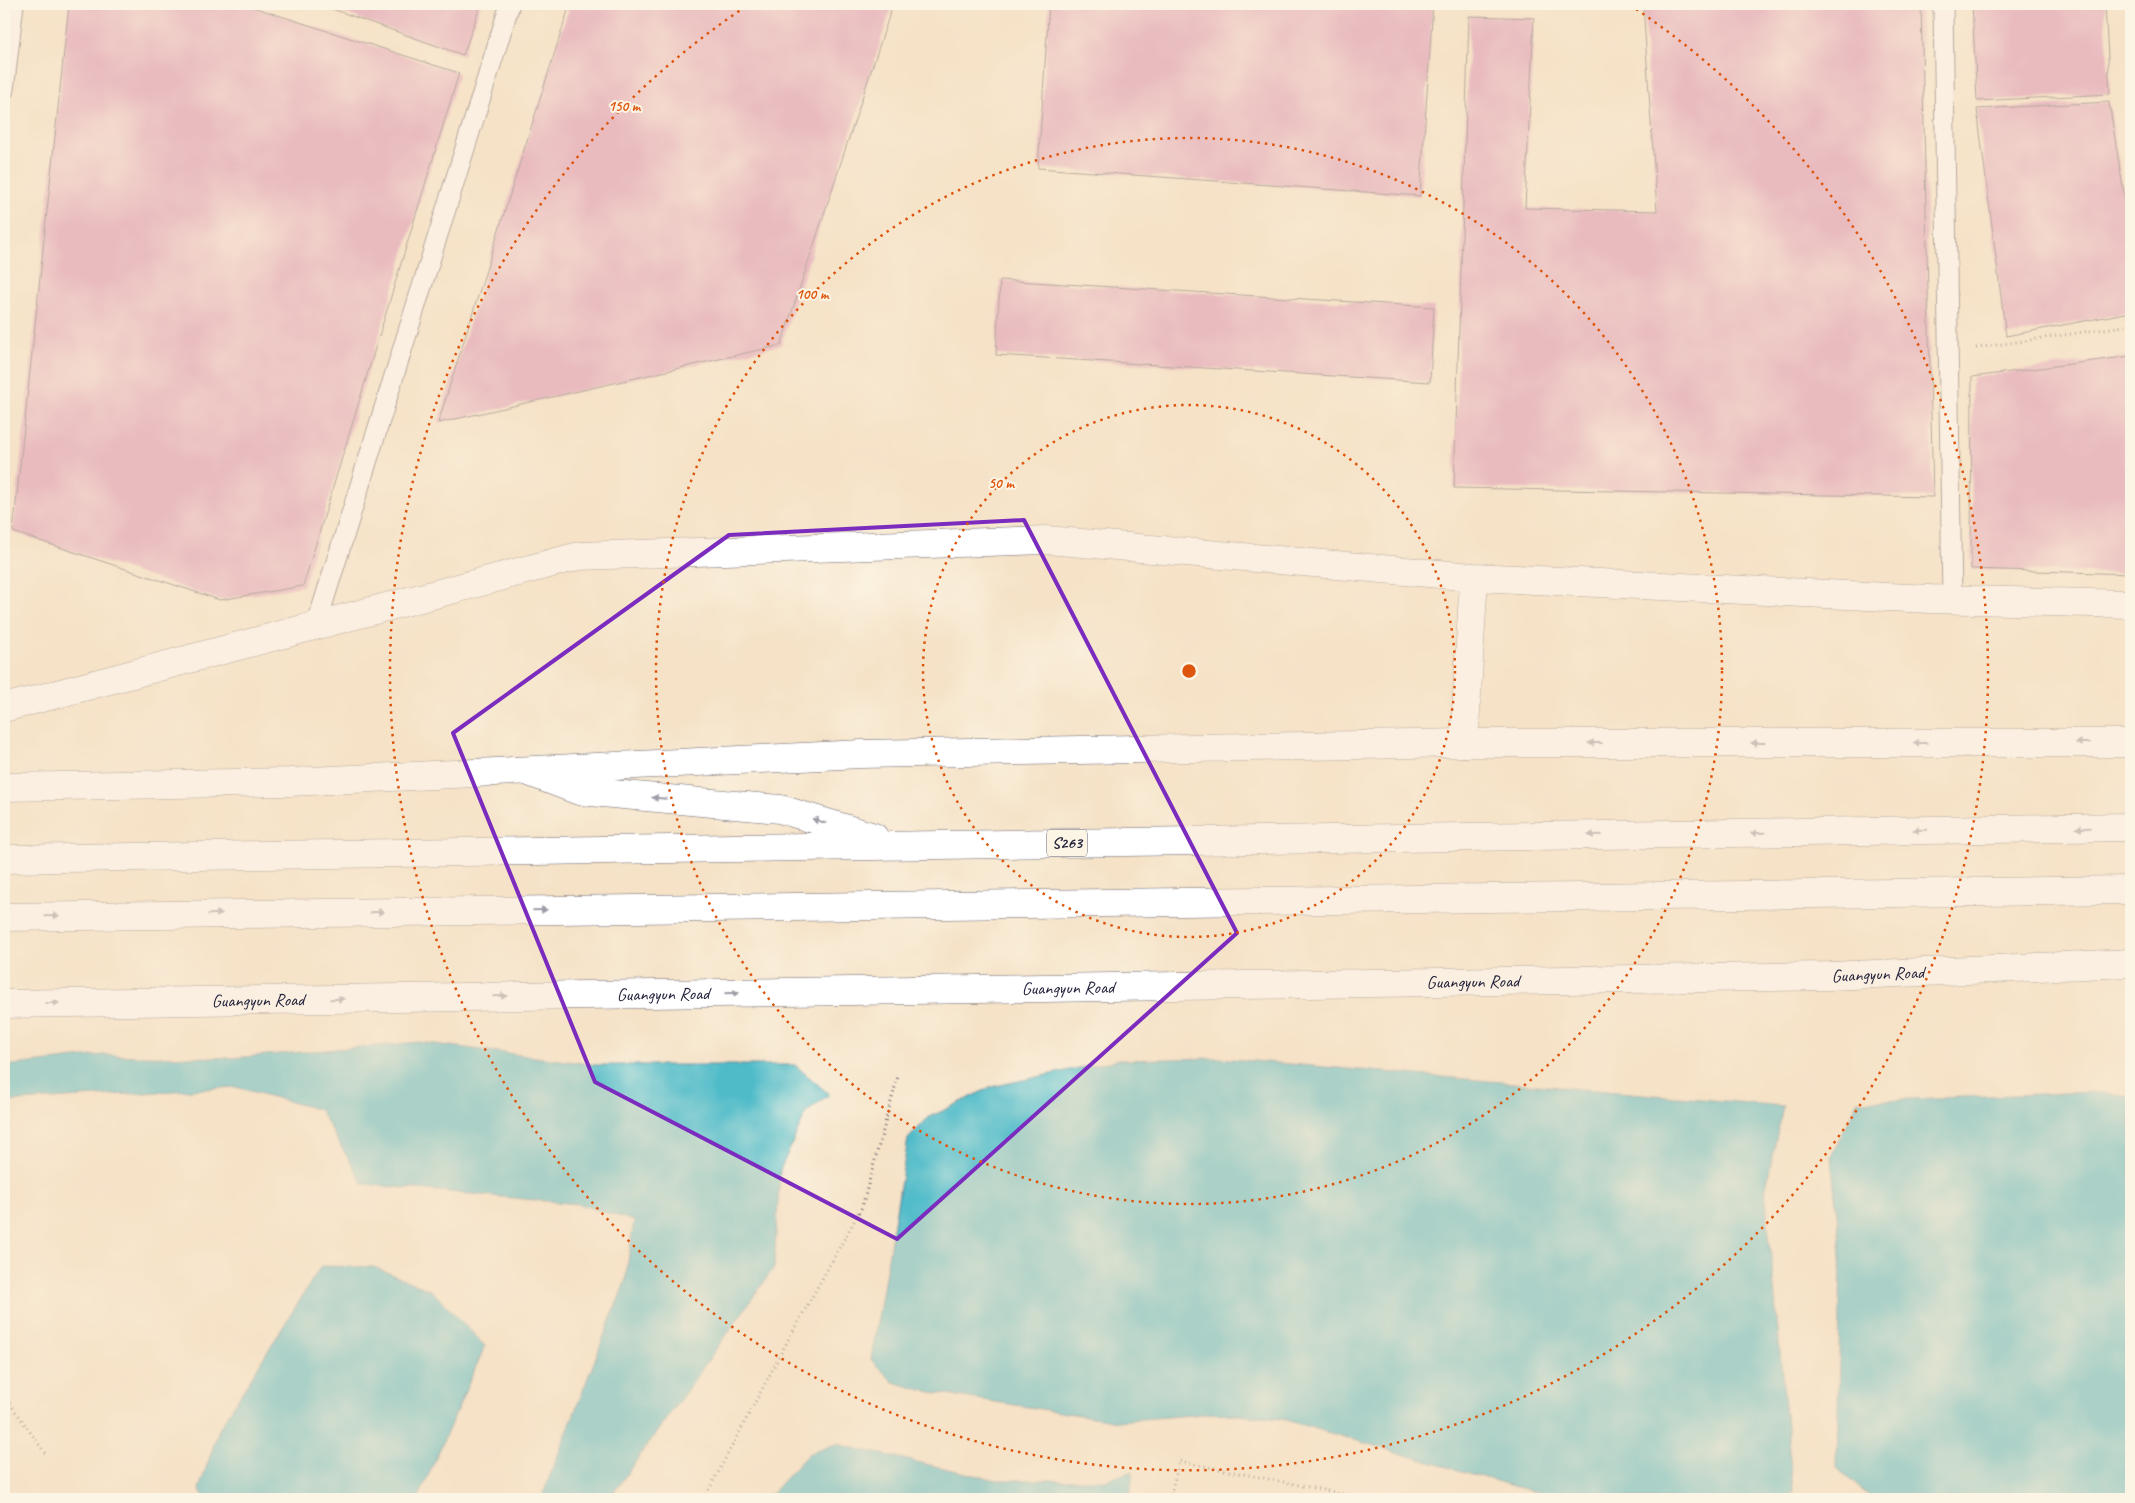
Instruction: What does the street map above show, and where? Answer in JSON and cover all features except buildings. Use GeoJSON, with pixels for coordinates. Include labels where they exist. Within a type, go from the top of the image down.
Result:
{"type":"FeatureCollection","features":[{"type":"Feature","properties":{"kind":"main road"},"geometry":{"type":"LineString","coordinates":[[4,708],[579,556],[1047,540],[1474,577],[1952,599],[2131,604]]}},
{"type":"Feature","properties":{"kind":"main road"},"geometry":{"type":"LineString","coordinates":[[1464,743],[1474,577]]}},
{"type":"Feature","properties":{"kind":"main road"},"geometry":{"type":"LineString","coordinates":[[4,787],[290,782],[861,754],[1464,743],[2131,743]]}},
{"type":"Feature","properties":{"kind":"main road"},"geometry":{"type":"LineString","coordinates":[[526,771],[579,791],[780,809],[899,845]]}},
{"type":"Feature","properties":{"kind":"main road","name":"S263"},"geometry":{"type":"LineString","coordinates":[[4,858],[2131,827]]}},
{"type":"Feature","properties":{"kind":"main road"},"geometry":{"type":"LineString","coordinates":[[4,917],[2131,890]]}},
{"type":"Feature","properties":{"kind":"main road","name":"Guangyun Road"},"geometry":{"type":"LineString","coordinates":[[4,1004],[1829,976],[2131,963]]}},
{"type":"Feature","properties":{"kind":"lane"},"geometry":{"type":"LineString","coordinates":[[4,90],[14,4]]}},
{"type":"Feature","properties":{"kind":"lane"},"geometry":{"type":"LineString","coordinates":[[316,626],[510,4]]}},
{"type":"Feature","properties":{"kind":"lane"},"geometry":{"type":"LineString","coordinates":[[1943,4],[1952,599]]}},
{"type":"Feature","properties":{"kind":"path"},"geometry":{"type":"LineString","coordinates":[[1948,352],[2131,325]]}},
{"type":"Feature","properties":{"kind":"path"},"geometry":{"type":"LineString","coordinates":[[704,1499],[862,1207],[898,1076]]}},
{"type":"Feature","properties":{"kind":"path"},"geometry":{"type":"LineString","coordinates":[[4,1395],[45,1453]]}},
{"type":"Feature","properties":{"kind":"path"},"geometry":{"type":"LineString","coordinates":[[1170,1499],[1179,1461],[1368,1499]]}},
{"type":"Feature","properties":{"kind":"highlighted area"},"geometry":{"type":"Polygon","coordinates":[[[1024,520],[1237,933],[897,1239],[595,1082],[453,733],[729,535],[1024,520]]]}},
{"type":"Feature","properties":{"kind":"water"},"geometry":{"type":"Polygon","coordinates":[[[420,1042],[597,1065],[795,1065],[829,1094],[806,1113],[780,1170],[774,1268],[609,1499],[541,1499],[625,1282],[634,1221],[578,1204],[363,1184],[320,1110],[236,1087],[4,1102],[4,1066],[103,1055],[232,1058],[420,1042]]]}},
{"type":"Feature","properties":{"kind":"water"},"geometry":{"type":"Polygon","coordinates":[[[1219,1058],[1783,1106],[1765,1192],[1793,1491],[1787,1499],[1558,1499],[1282,1419],[1216,1413],[1118,1421],[925,1391],[893,1382],[871,1360],[908,1139],[928,1118],[991,1087],[1117,1060],[1219,1058]]]}},
{"type":"Feature","properties":{"kind":"water"},"geometry":{"type":"Polygon","coordinates":[[[2092,1092],[2131,1096],[2131,1499],[1874,1499],[1837,1468],[1841,1251],[1831,1157],[1858,1101],[2092,1092]]]}},
{"type":"Feature","properties":{"kind":"water"},"geometry":{"type":"Polygon","coordinates":[[[321,1266],[374,1267],[432,1291],[485,1346],[418,1499],[206,1499],[199,1489],[219,1429],[321,1266]]]}},
{"type":"Feature","properties":{"kind":"water"},"geometry":{"type":"Polygon","coordinates":[[[836,1444],[997,1480],[1106,1480],[1133,1471],[1130,1499],[766,1499],[808,1454],[836,1444]]]}}]}
